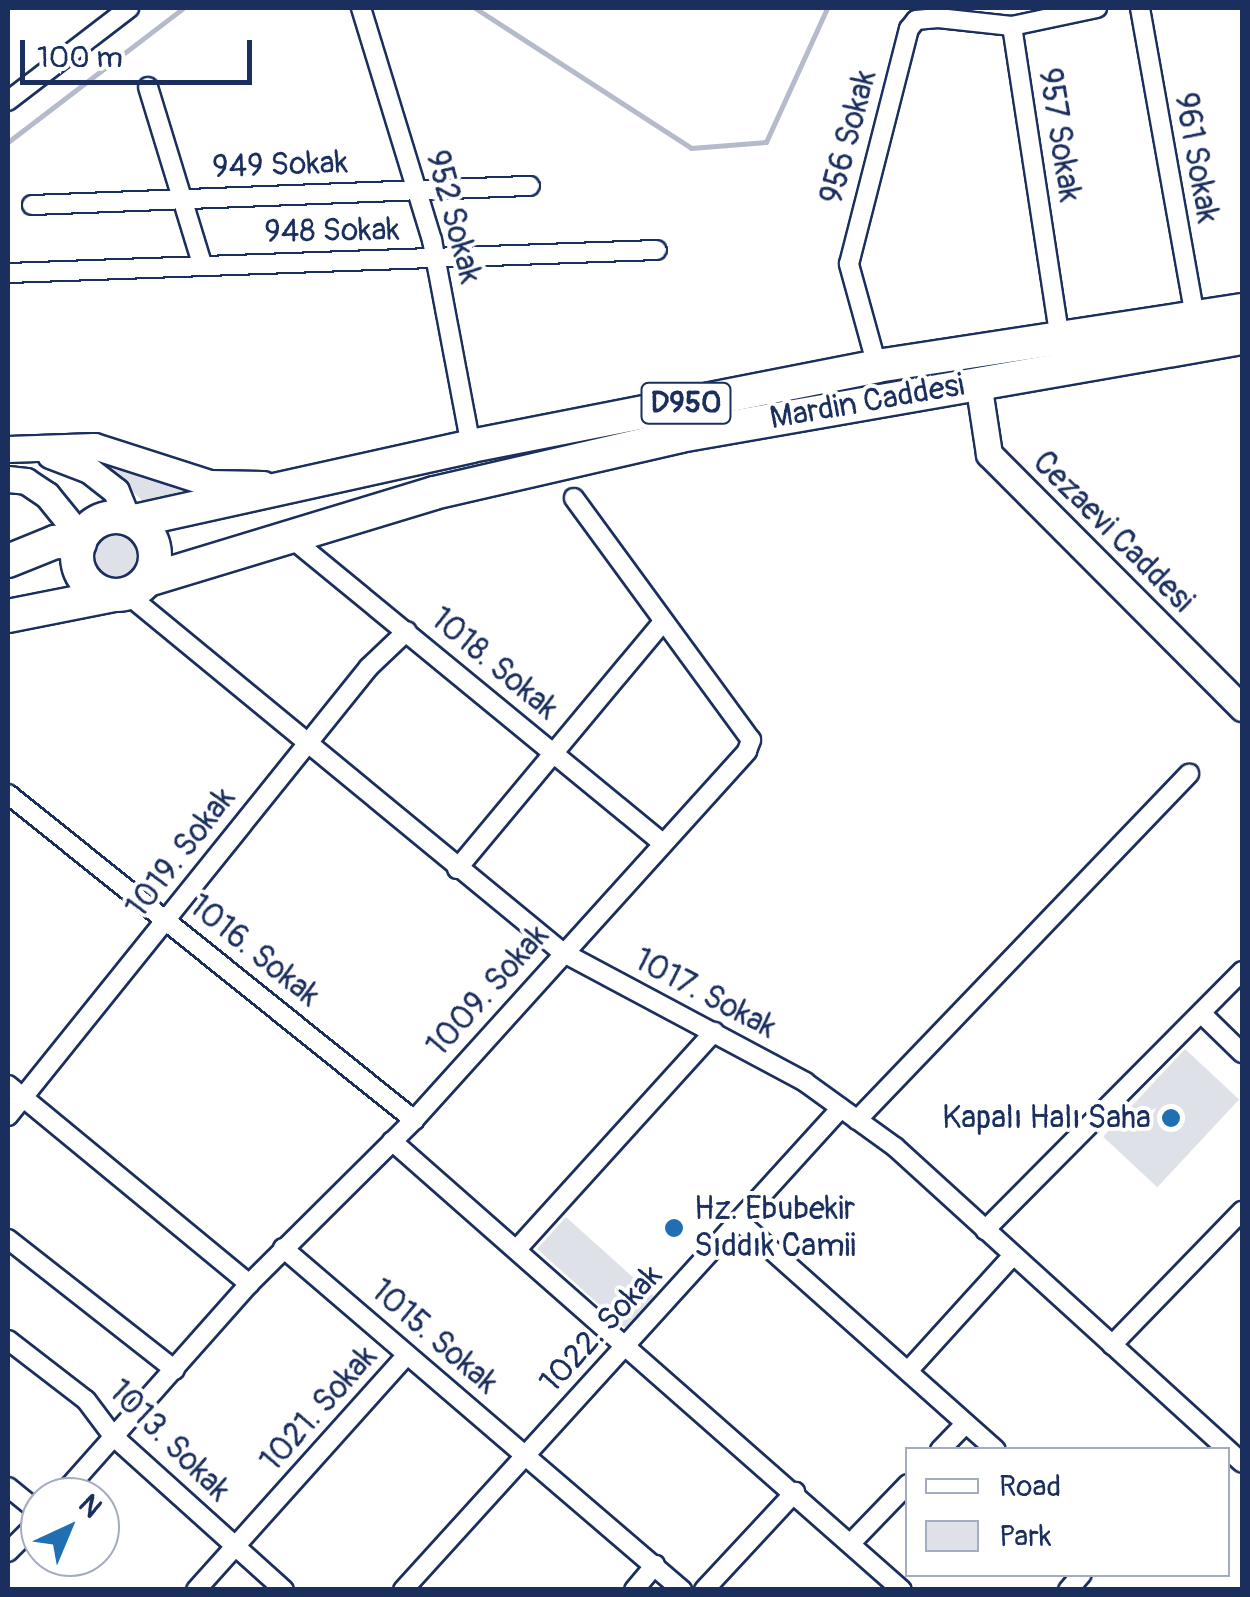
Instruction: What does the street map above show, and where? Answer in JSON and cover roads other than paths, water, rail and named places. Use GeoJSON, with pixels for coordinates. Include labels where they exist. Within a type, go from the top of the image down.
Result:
{"type":"FeatureCollection","features":[{"type":"Feature","properties":{"kind":"highway","name":"Mardin Caddesi"},"geometry":{"type":"LineString","coordinates":[[8,560],[55,542],[81,540],[100,520],[130,520],[308,486],[471,446],[877,366],[1242,310]]}},
{"type":"Feature","properties":{"kind":"highway","name":"Mardin Caddesi"},"geometry":{"type":"LineString","coordinates":[[8,616],[130,590],[286,534],[680,436],[1242,338]]}},
{"type":"Feature","properties":{"kind":"highway"},"geometry":{"type":"LineString","coordinates":[[81,540],[82,576],[130,590],[154,544],[130,520]]}},
{"type":"Feature","properties":{"kind":"main road","name":"Cezaevi Caddesi"},"geometry":{"type":"LineString","coordinates":[[978,382],[988,454],[1242,708]]}},
{"type":"Feature","properties":{"kind":"main road","name":"Mardin Caddesi"},"geometry":{"type":"LineString","coordinates":[[15,450],[94,446],[210,482],[308,486]]}},
{"type":"Feature","properties":{"kind":"main road"},"geometry":{"type":"LineString","coordinates":[[15,450],[89,470],[116,491],[130,520]]}},
{"type":"Feature","properties":{"kind":"main road"},"geometry":{"type":"LineString","coordinates":[[8,479],[26,481],[47,495],[81,540]]}},
{"type":"Feature","properties":{"kind":"street","name":"952 Sokak"},"geometry":{"type":"LineString","coordinates":[[361,8],[435,260],[471,446]]}},
{"type":"Feature","properties":{"kind":"street","name":"957 Sokak"},"geometry":{"type":"LineString","coordinates":[[1060,338],[1012,26],[1097,8]]}},
{"type":"Feature","properties":{"kind":"street","name":"961 Sokak"},"geometry":{"type":"LineString","coordinates":[[1140,8],[1195,318]]}},
{"type":"Feature","properties":{"kind":"street"},"geometry":{"type":"LineString","coordinates":[[8,101],[121,10]]}},
{"type":"Feature","properties":{"kind":"street","name":"956 Sokak"},"geometry":{"type":"LineString","coordinates":[[877,366],[849,264],[909,29],[916,20],[938,18],[1012,26]]}},
{"type":"Feature","properties":{"kind":"street"},"geometry":{"type":"LineString","coordinates":[[148,87],[202,264]]}},
{"type":"Feature","properties":{"kind":"street","name":"949 Sokak"},"geometry":{"type":"LineString","coordinates":[[32,205],[530,186]]}},
{"type":"Feature","properties":{"kind":"street","name":"948 Sokak"},"geometry":{"type":"LineString","coordinates":[[8,273],[656,250]]}},
{"type":"Feature","properties":{"kind":"street","name":"1009. Sokak"},"geometry":{"type":"LineString","coordinates":[[78,1477],[249,1284],[414,1120],[751,740],[574,498]]}},
{"type":"Feature","properties":{"kind":"street","name":"1018. Sokak"},"geometry":{"type":"LineString","coordinates":[[286,534],[662,843]]}},
{"type":"Feature","properties":{"kind":"street","name":"1017. Sokak"},"geometry":{"type":"LineString","coordinates":[[130,590],[457,869],[562,952],[714,1032],[857,1120],[1112,1345],[1210,1444]]}},
{"type":"Feature","properties":{"kind":"street"},"geometry":{"type":"LineString","coordinates":[[457,869],[662,622]]}},
{"type":"Feature","properties":{"kind":"street","name":"1019. Sokak"},"geometry":{"type":"LineString","coordinates":[[8,1116],[308,744],[407,631]]}},
{"type":"Feature","properties":{"kind":"street"},"geometry":{"type":"LineString","coordinates":[[857,1120],[1190,774]]}},
{"type":"Feature","properties":{"kind":"street","name":"1016. Sokak"},"geometry":{"type":"LineString","coordinates":[[8,794],[414,1120]]}},
{"type":"Feature","properties":{"kind":"street"},"geometry":{"type":"LineString","coordinates":[[985,1230],[1242,971]]}},
{"type":"Feature","properties":{"kind":"street"},"geometry":{"type":"LineString","coordinates":[[1202,1014],[1242,1053]]}},
{"type":"Feature","properties":{"kind":"street"},"geometry":{"type":"LineString","coordinates":[[518,1248],[714,1032]]}},
{"type":"Feature","properties":{"kind":"street"},"geometry":{"type":"LineString","coordinates":[[8,1085],[249,1284]]}},
{"type":"Feature","properties":{"kind":"street","name":"1022. Sokak"},"geometry":{"type":"LineString","coordinates":[[403,1590],[525,1453],[742,1223],[841,1108]]}},
{"type":"Feature","properties":{"kind":"street"},"geometry":{"type":"LineString","coordinates":[[392,1141],[628,1343],[902,1590]]}},
{"type":"Feature","properties":{"kind":"street"},"geometry":{"type":"LineString","coordinates":[[1112,1345],[1242,1211]]}},
{"type":"Feature","properties":{"kind":"street"},"geometry":{"type":"LineString","coordinates":[[742,1223],[993,1447]]}},
{"type":"Feature","properties":{"kind":"street"},"geometry":{"type":"LineString","coordinates":[[8,1239],[175,1370]]}},
{"type":"Feature","properties":{"kind":"street","name":"1015. Sokak"},"geometry":{"type":"LineString","coordinates":[[283,1248],[682,1590]]}},
{"type":"Feature","properties":{"kind":"street"},"geometry":{"type":"LineString","coordinates":[[908,1371],[1013,1255]]}},
{"type":"Feature","properties":{"kind":"street","name":"1013. Sokak"},"geometry":{"type":"LineString","coordinates":[[8,1340],[86,1400],[114,1436],[284,1590]]}},
{"type":"Feature","properties":{"kind":"street","name":"1021. Sokak"},"geometry":{"type":"LineString","coordinates":[[196,1590],[406,1357]]}},
{"type":"Feature","properties":{"kind":"street"},"geometry":{"type":"LineString","coordinates":[[943,1447],[966,1423]]}},
{"type":"Feature","properties":{"kind":"street"},"geometry":{"type":"LineString","coordinates":[[851,1543],[905,1487]]}},
{"type":"Feature","properties":{"kind":"street"},"geometry":{"type":"LineString","coordinates":[[704,1590],[794,1492]]}},
{"type":"Feature","properties":{"kind":"street"},"geometry":{"type":"LineString","coordinates":[[634,1590],[655,1565]]}},
{"type":"Feature","properties":{"kind":"waterway"},"geometry":{"type":"LineString","coordinates":[[8,142],[183,8]]}},
{"type":"Feature","properties":{"kind":"waterway"},"geometry":{"type":"LineString","coordinates":[[475,8],[691,148],[766,142],[827,8]]}},
{"type":"Feature","properties":{"kind":"place","name":"Kapalı Halı Saha"},"geometry":{"type":"Point","coordinates":[1171,1118]}},
{"type":"Feature","properties":{"kind":"place","name":"Hz. Ebubekir Sıddık Camii"},"geometry":{"type":"Point","coordinates":[674,1228]}}]}
